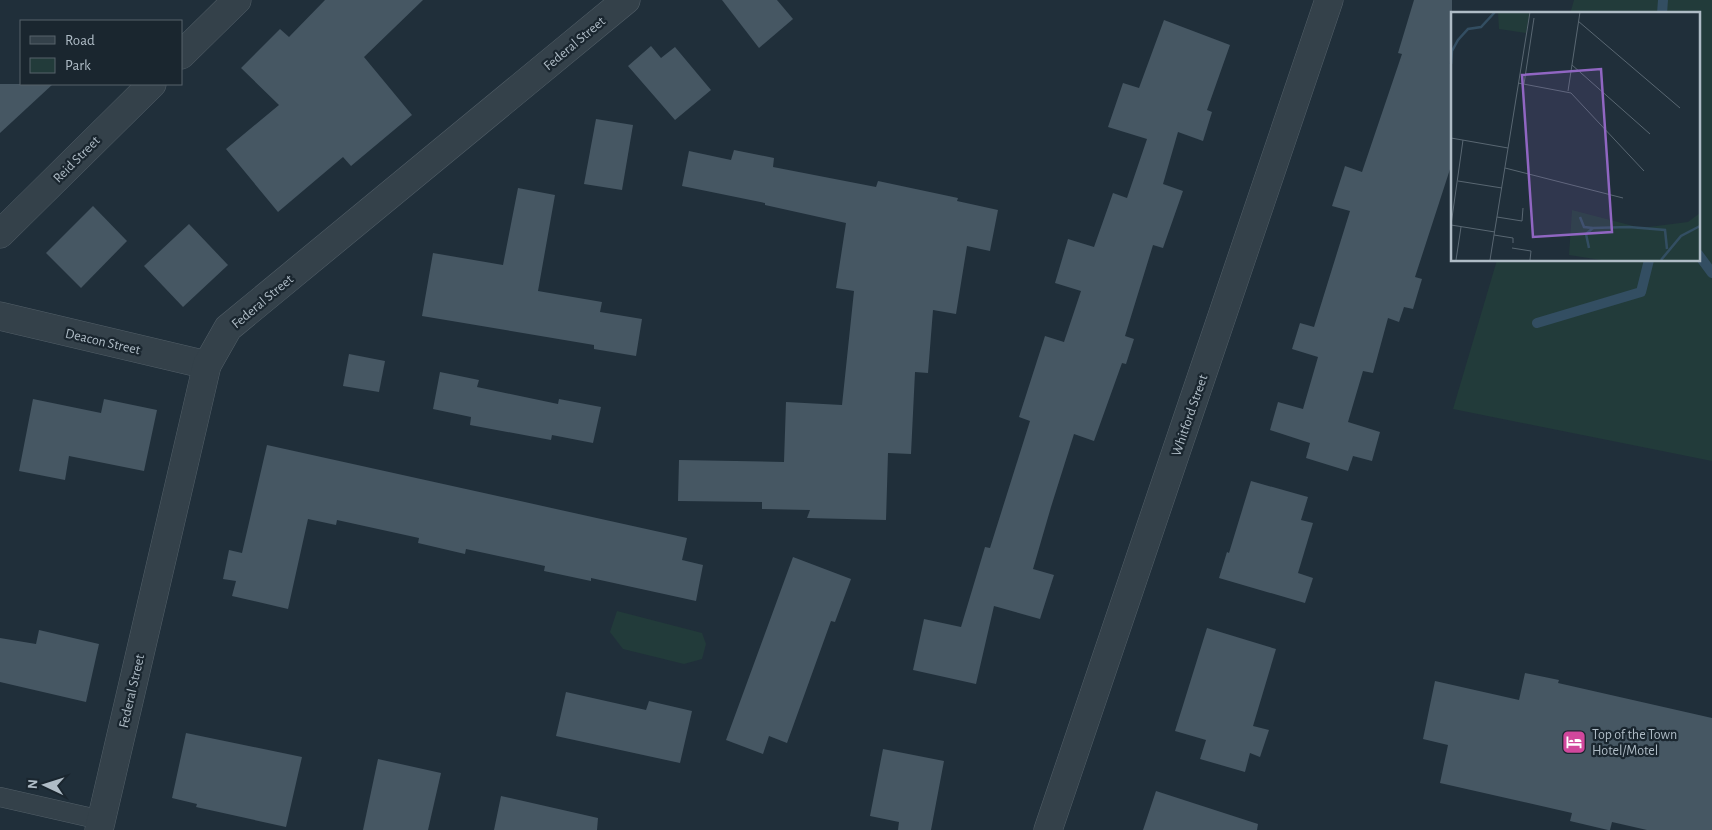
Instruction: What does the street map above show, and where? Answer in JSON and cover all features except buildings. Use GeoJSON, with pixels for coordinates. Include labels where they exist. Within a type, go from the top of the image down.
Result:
{"type":"FeatureCollection","features":[{"type":"Feature","properties":{"kind":"street"},"geometry":{"type":"LineString","coordinates":[[182,54],[237,0]]}},
{"type":"Feature","properties":{"kind":"street","name":"Federal Street"},"geometry":{"type":"LineString","coordinates":[[100,825],[207,364],[228,328],[626,0]]}},
{"type":"Feature","properties":{"kind":"street","name":"Whitford Street"},"geometry":{"type":"LineString","coordinates":[[1048,830],[1329,0]]}},
{"type":"Feature","properties":{"kind":"street","name":"Reid Street"},"geometry":{"type":"LineString","coordinates":[[0,234],[151,85]]}},
{"type":"Feature","properties":{"kind":"street","name":"Deacon Street"},"geometry":{"type":"LineString","coordinates":[[0,316],[207,364]]}},
{"type":"Feature","properties":{"kind":"lane"},"geometry":{"type":"LineString","coordinates":[[0,797],[100,825]]}},
{"type":"Feature","properties":{"kind":"green space"},"geometry":{"type":"Polygon","coordinates":[[[1574,0],[1712,0],[1712,461],[1453,409],[1497,261],[1700,261],[1700,12],[1571,12],[1574,0]]]}},
{"type":"Feature","properties":{"kind":"green space"},"geometry":{"type":"Polygon","coordinates":[[[617,611],[702,633],[706,644],[702,659],[684,664],[623,649],[610,632],[617,611]]]}},
{"type":"Feature","properties":{"kind":"waterway"},"geometry":{"type":"LineString","coordinates":[[1662,12],[1663,0]]}},
{"type":"Feature","properties":{"kind":"waterway"},"geometry":{"type":"LineString","coordinates":[[1700,257],[1712,273]]}},
{"type":"Feature","properties":{"kind":"waterway"},"geometry":{"type":"LineString","coordinates":[[1537,323],[1641,292],[1649,261]]}},
{"type":"Feature","properties":{"kind":"place","name":"Top of the Town Hotel/Motel"},"geometry":{"type":"Point","coordinates":[1574,742]}}]}
